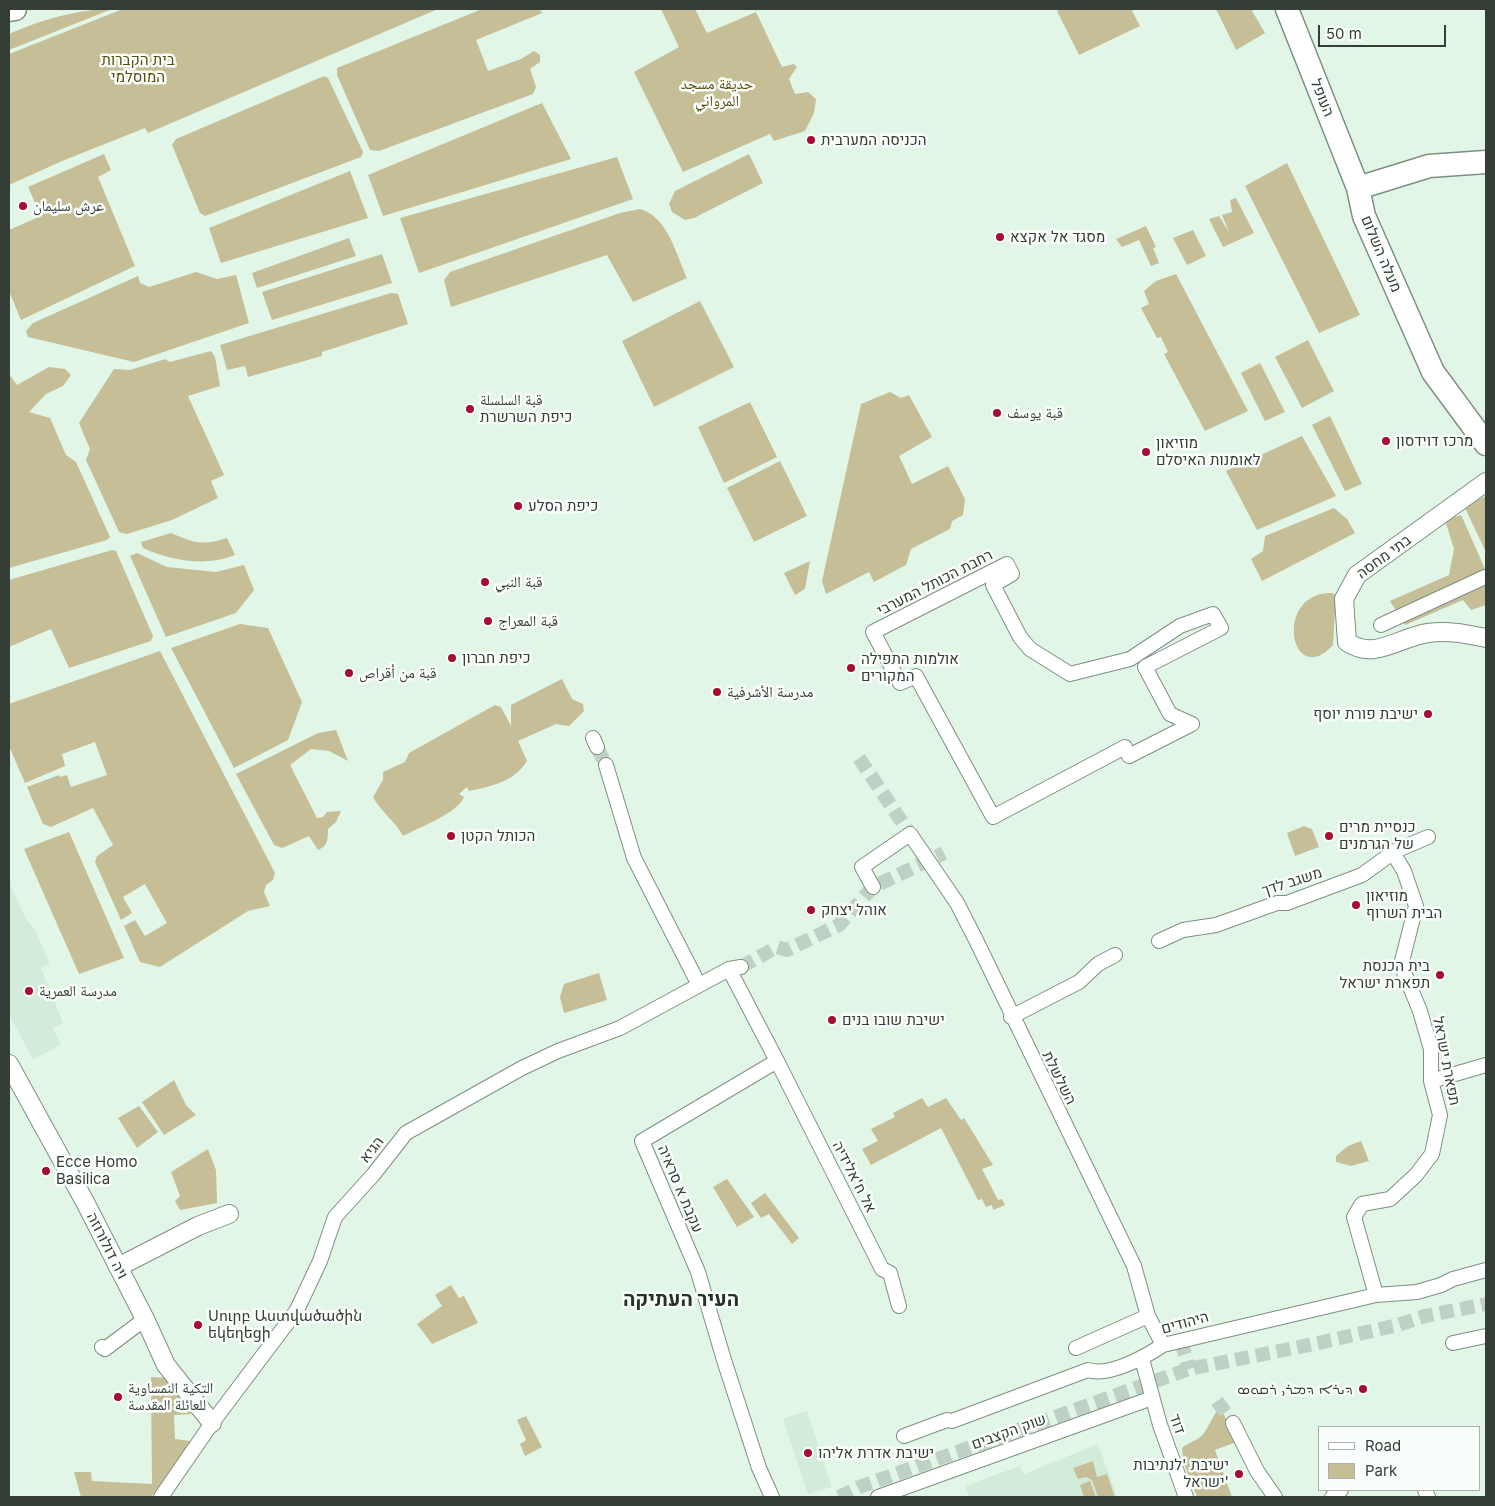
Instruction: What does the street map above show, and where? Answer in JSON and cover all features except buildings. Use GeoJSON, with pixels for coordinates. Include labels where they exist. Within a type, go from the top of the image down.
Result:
{"type":"FeatureCollection","features":[{"type":"Feature","properties":{"kind":"street"},"geometry":{"type":"LineString","coordinates":[[9,10],[14,9]]}},
{"type":"Feature","properties":{"kind":"street","name":"העופל"},"geometry":{"type":"LineString","coordinates":[[1287,9],[1358,188]]}},
{"type":"Feature","properties":{"kind":"street"},"geometry":{"type":"LineString","coordinates":[[1358,188],[1429,166],[1486,162]]}},
{"type":"Feature","properties":{"kind":"street","name":"מעלה השלום"},"geometry":{"type":"LineString","coordinates":[[1358,188],[1375,211],[1449,375],[1486,422]]}},
{"type":"Feature","properties":{"kind":"street","name":"מעלה השלום"},"geometry":{"type":"LineString","coordinates":[[1358,188],[1364,216],[1434,372],[1486,444]]}},
{"type":"Feature","properties":{"kind":"street","name":"בתי מחסה"},"geometry":{"type":"LineString","coordinates":[[1486,482],[1417,533],[1366,566],[1352,581],[1344,598],[1347,642],[1355,647],[1366,650],[1378,650],[1407,638],[1443,632],[1486,638]]}},
{"type":"Feature","properties":{"kind":"street","name":"רחבת הכותל המערבי"},"geometry":{"type":"LineString","coordinates":[[1007,564],[1012,574],[993,585],[1020,637],[1030,649],[1070,674],[1130,659],[1180,626],[1214,614],[1221,628],[1144,667],[1170,714],[1192,724],[1129,756],[1125,748],[993,817],[916,676],[900,683],[873,632],[1007,564]]}},
{"type":"Feature","properties":{"kind":"street"},"geometry":{"type":"LineString","coordinates":[[1381,625],[1484,577]]}},
{"type":"Feature","properties":{"kind":"street"},"geometry":{"type":"LineString","coordinates":[[606,765],[634,858],[698,984]]}},
{"type":"Feature","properties":{"kind":"street","name":"השלשלת"},"geometry":{"type":"LineString","coordinates":[[872,887],[862,866],[910,834],[957,903],[1134,1266],[1148,1316],[1163,1345]]}},
{"type":"Feature","properties":{"kind":"street","name":"משגב לדך"},"geometry":{"type":"LineString","coordinates":[[1159,940],[1183,930],[1216,925],[1277,903],[1287,903],[1362,875],[1393,853],[1428,837]]}},
{"type":"Feature","properties":{"kind":"street","name":"תפארת ישראל"},"geometry":{"type":"LineString","coordinates":[[1376,1295],[1354,1217],[1362,1204],[1390,1199],[1405,1187],[1432,1154],[1440,1115],[1431,1081],[1431,1049],[1420,1011],[1401,965],[1416,906],[1404,871],[1393,853]]}},
{"type":"Feature","properties":{"kind":"street"},"geometry":{"type":"LineString","coordinates":[[1011,1017],[1079,982],[1098,964],[1115,955]]}},
{"type":"Feature","properties":{"kind":"street","name":"הגיא"},"geometry":{"type":"LineString","coordinates":[[161,1497],[212,1423],[297,1310],[320,1261],[335,1217],[373,1175],[406,1133],[522,1068],[558,1051],[620,1028],[698,984],[735,968],[777,1061]]}},
{"type":"Feature","properties":{"kind":"street","name":"אל ח'אלידיה"},"geometry":{"type":"LineString","coordinates":[[777,1061],[882,1269],[890,1273],[899,1306]]}},
{"type":"Feature","properties":{"kind":"street","name":"עקבת א סראיה"},"geometry":{"type":"LineString","coordinates":[[772,1497],[759,1468],[698,1272],[642,1141],[777,1061]]}},
{"type":"Feature","properties":{"kind":"street","name":"ויה דולורוזה"},"geometry":{"type":"LineString","coordinates":[[9,1064],[146,1319],[166,1364],[212,1423]]}},
{"type":"Feature","properties":{"kind":"street"},"geometry":{"type":"LineString","coordinates":[[1431,1081],[1486,1065]]}},
{"type":"Feature","properties":{"kind":"street"},"geometry":{"type":"LineString","coordinates":[[118,1267],[198,1226],[230,1214]]}},
{"type":"Feature","properties":{"kind":"street","name":"היהודים"},"geometry":{"type":"LineString","coordinates":[[904,1436],[947,1420],[952,1422],[1088,1370],[1097,1373],[1142,1359],[1163,1345],[1376,1295],[1417,1292],[1486,1270]]}},
{"type":"Feature","properties":{"kind":"street"},"geometry":{"type":"LineString","coordinates":[[1076,1348],[1148,1316]]}},
{"type":"Feature","properties":{"kind":"street"},"geometry":{"type":"LineString","coordinates":[[102,1347],[105,1349],[146,1319]]}},
{"type":"Feature","properties":{"kind":"street"},"geometry":{"type":"LineString","coordinates":[[1452,1343],[1486,1336]]}},
{"type":"Feature","properties":{"kind":"street","name":"דוד"},"geometry":{"type":"LineString","coordinates":[[1142,1359],[1152,1398],[1186,1497]]}},
{"type":"Feature","properties":{"kind":"street","name":"שוק הקצבים"},"geometry":{"type":"LineString","coordinates":[[878,1497],[1152,1398]]}},
{"type":"Feature","properties":{"kind":"street"},"geometry":{"type":"LineString","coordinates":[[1234,1423],[1257,1472],[1275,1497]]}},
{"type":"Feature","properties":{"kind":"shaded area","name":"مدرسة العمرية"},"geometry":{"type":"Polygon","coordinates":[[[9,882],[26,919],[35,929],[50,964],[41,968],[63,1023],[53,1028],[61,1045],[33,1059],[9,1014],[9,882]]]}},
{"type":"Feature","properties":{"kind":"shaded area","name":"ישיבת אדרת אליהו"},"geometry":{"type":"Polygon","coordinates":[[[807,1411],[832,1487],[808,1494],[783,1419],[807,1411]]]}},
{"type":"Feature","properties":{"kind":"shaded area"},"geometry":{"type":"Polygon","coordinates":[[[1098,1444],[1117,1497],[969,1497],[965,1486],[1020,1466],[1024,1474],[1098,1444]]]}},
{"type":"Feature","properties":{"kind":"green space"},"geometry":{"type":"Polygon","coordinates":[[[112,9],[9,50],[9,34],[21,29],[73,13],[112,9]]]}},
{"type":"Feature","properties":{"kind":"green space","name":"בית הקברות המוסלמי"},"geometry":{"type":"Polygon","coordinates":[[[123,9],[438,9],[148,133],[145,128],[62,161],[9,185],[9,54],[123,9]]]}},
{"type":"Feature","properties":{"kind":"green space"},"geometry":{"type":"Polygon","coordinates":[[[482,9],[539,9],[542,13],[476,40],[488,71],[521,59],[534,51],[540,55],[540,62],[530,69],[536,87],[533,94],[379,151],[370,150],[337,75],[337,68],[482,9]]]}},
{"type":"Feature","properties":{"kind":"green space","name":"حديقة مسجد المرواني"},"geometry":{"type":"Polygon","coordinates":[[[661,9],[695,9],[707,33],[756,12],[782,67],[794,64],[797,67],[789,79],[795,94],[808,92],[816,99],[814,113],[805,131],[774,141],[770,134],[683,172],[634,72],[679,47],[661,9]]]}},
{"type":"Feature","properties":{"kind":"green space"},"geometry":{"type":"Polygon","coordinates":[[[1063,9],[1131,9],[1140,26],[1079,55],[1057,11],[1063,9]]]}},
{"type":"Feature","properties":{"kind":"green space"},"geometry":{"type":"Polygon","coordinates":[[[1216,9],[1251,9],[1265,33],[1236,50],[1216,9]]]}},
{"type":"Feature","properties":{"kind":"green space"},"geometry":{"type":"Polygon","coordinates":[[[324,76],[328,78],[363,152],[361,157],[205,216],[200,213],[172,145],[176,139],[324,76]]]}},
{"type":"Feature","properties":{"kind":"green space"},"geometry":{"type":"Polygon","coordinates":[[[542,103],[571,159],[383,216],[368,175],[542,103]]]}},
{"type":"Feature","properties":{"kind":"green space"},"geometry":{"type":"Polygon","coordinates":[[[104,154],[111,170],[98,177],[135,266],[21,320],[9,291],[9,230],[41,216],[28,187],[104,154]]]}},
{"type":"Feature","properties":{"kind":"green space"},"geometry":{"type":"Polygon","coordinates":[[[749,154],[763,183],[694,218],[685,220],[672,212],[669,204],[675,191],[749,154]]]}},
{"type":"Feature","properties":{"kind":"green space"},"geometry":{"type":"Polygon","coordinates":[[[617,157],[633,199],[419,273],[400,218],[617,157]]]}},
{"type":"Feature","properties":{"kind":"green space"},"geometry":{"type":"Polygon","coordinates":[[[1287,163],[1360,315],[1319,333],[1245,186],[1287,163]]]}},
{"type":"Feature","properties":{"kind":"green space"},"geometry":{"type":"Polygon","coordinates":[[[350,171],[368,218],[221,263],[209,228],[350,171]]]}},
{"type":"Feature","properties":{"kind":"green space"},"geometry":{"type":"Polygon","coordinates":[[[1236,198],[1254,233],[1223,247],[1209,219],[1219,216],[1229,232],[1222,215],[1232,212],[1230,200],[1236,198]]]}},
{"type":"Feature","properties":{"kind":"green space"},"geometry":{"type":"Polygon","coordinates":[[[640,209],[650,213],[664,228],[675,248],[687,278],[633,302],[607,255],[451,307],[444,280],[450,272],[620,213],[640,209]]]}},
{"type":"Feature","properties":{"kind":"green space"},"geometry":{"type":"Polygon","coordinates":[[[1146,226],[1156,247],[1153,248],[1159,263],[1151,266],[1139,240],[1122,247],[1116,239],[1146,226]]]}},
{"type":"Feature","properties":{"kind":"green space"},"geometry":{"type":"Polygon","coordinates":[[[1193,230],[1206,256],[1187,265],[1173,238],[1193,230]]]}},
{"type":"Feature","properties":{"kind":"green space"},"geometry":{"type":"Polygon","coordinates":[[[349,238],[356,256],[257,288],[252,273],[349,238]]]}},
{"type":"Feature","properties":{"kind":"green space"},"geometry":{"type":"Polygon","coordinates":[[[382,254],[392,283],[272,320],[262,292],[382,254]]]}},
{"type":"Feature","properties":{"kind":"green space"},"geometry":{"type":"Polygon","coordinates":[[[196,272],[217,279],[236,275],[249,323],[134,362],[28,337],[26,331],[33,323],[138,276],[140,283],[149,287],[196,272]]]}},
{"type":"Feature","properties":{"kind":"green space"},"geometry":{"type":"Polygon","coordinates":[[[1176,274],[1248,411],[1205,431],[1164,354],[1168,352],[1161,337],[1157,338],[1141,308],[1149,304],[1144,291],[1156,281],[1176,274]]]}},
{"type":"Feature","properties":{"kind":"green space"},"geometry":{"type":"Polygon","coordinates":[[[391,293],[398,294],[408,324],[322,352],[322,356],[248,377],[245,366],[227,370],[220,345],[391,293]]]}},
{"type":"Feature","properties":{"kind":"green space"},"geometry":{"type":"Polygon","coordinates":[[[700,301],[734,367],[654,407],[622,341],[700,301]]]}},
{"type":"Feature","properties":{"kind":"green space"},"geometry":{"type":"Polygon","coordinates":[[[1308,340],[1334,391],[1302,408],[1275,357],[1308,340]]]}},
{"type":"Feature","properties":{"kind":"green space"},"geometry":{"type":"Polygon","coordinates":[[[211,351],[215,357],[220,386],[188,396],[224,475],[211,481],[218,498],[172,520],[127,534],[119,532],[86,460],[90,449],[79,423],[114,369],[130,370],[165,359],[170,362],[211,351]]]}},
{"type":"Feature","properties":{"kind":"green space"},"geometry":{"type":"Polygon","coordinates":[[[1260,363],[1285,412],[1265,421],[1241,373],[1260,363]]]}},
{"type":"Feature","properties":{"kind":"green space"},"geometry":{"type":"Polygon","coordinates":[[[49,367],[65,369],[71,375],[63,386],[46,394],[29,412],[50,418],[66,455],[76,462],[110,537],[107,540],[9,568],[9,374],[17,385],[49,367]]]}},
{"type":"Feature","properties":{"kind":"green space"},"geometry":{"type":"Polygon","coordinates":[[[890,392],[901,398],[909,395],[932,437],[899,456],[912,484],[948,466],[965,499],[963,515],[952,521],[950,529],[911,549],[906,565],[874,582],[869,572],[826,594],[822,581],[861,404],[890,392]]]}},
{"type":"Feature","properties":{"kind":"green space"},"geometry":{"type":"Polygon","coordinates":[[[750,402],[777,457],[724,483],[698,427],[750,402]]]}},
{"type":"Feature","properties":{"kind":"green space"},"geometry":{"type":"Polygon","coordinates":[[[1330,416],[1362,484],[1345,491],[1312,425],[1330,416]]]}},
{"type":"Feature","properties":{"kind":"green space"},"geometry":{"type":"Polygon","coordinates":[[[1302,436],[1336,496],[1257,530],[1226,471],[1302,436]]]}},
{"type":"Feature","properties":{"kind":"green space"},"geometry":{"type":"Polygon","coordinates":[[[780,461],[807,516],[754,542],[727,488],[780,461]]]}},
{"type":"Feature","properties":{"kind":"green space"},"geometry":{"type":"Polygon","coordinates":[[[1486,496],[1486,552],[1464,506],[1486,496]]]}},
{"type":"Feature","properties":{"kind":"green space"},"geometry":{"type":"Polygon","coordinates":[[[1334,508],[1347,519],[1355,533],[1262,581],[1251,559],[1263,551],[1265,536],[1334,508]]]}},
{"type":"Feature","properties":{"kind":"green space"},"geometry":{"type":"Polygon","coordinates":[[[1461,515],[1486,571],[1486,605],[1471,610],[1463,600],[1405,625],[1390,601],[1449,575],[1454,549],[1445,520],[1461,515]]]}},
{"type":"Feature","properties":{"kind":"green space"},"geometry":{"type":"Polygon","coordinates":[[[171,533],[186,539],[205,543],[227,538],[235,555],[212,561],[189,561],[154,553],[143,548],[141,542],[171,533]]]}},
{"type":"Feature","properties":{"kind":"green space"},"geometry":{"type":"Polygon","coordinates":[[[112,550],[116,551],[153,636],[151,641],[69,668],[51,629],[9,647],[9,580],[112,550]]]}},
{"type":"Feature","properties":{"kind":"green space"},"geometry":{"type":"Polygon","coordinates":[[[137,553],[167,567],[216,572],[244,565],[254,590],[236,613],[166,637],[130,556],[137,553]]]}},
{"type":"Feature","properties":{"kind":"green space"},"geometry":{"type":"Polygon","coordinates":[[[810,561],[805,589],[795,595],[784,573],[810,561]]]}},
{"type":"Feature","properties":{"kind":"green space"},"geometry":{"type":"Polygon","coordinates":[[[1332,593],[1336,595],[1333,645],[1318,656],[1307,656],[1298,648],[1294,636],[1295,621],[1301,607],[1313,597],[1332,593]]]}},
{"type":"Feature","properties":{"kind":"green space"},"geometry":{"type":"Polygon","coordinates":[[[240,624],[268,628],[302,702],[288,740],[234,768],[171,648],[240,624]]]}},
{"type":"Feature","properties":{"kind":"green space"},"geometry":{"type":"Polygon","coordinates":[[[160,651],[275,873],[273,880],[266,885],[264,892],[270,906],[248,911],[160,967],[140,962],[124,926],[135,920],[145,936],[167,923],[145,884],[123,897],[132,913],[121,920],[95,862],[97,856],[113,845],[93,808],[51,827],[43,824],[27,787],[59,775],[60,777],[67,775],[71,787],[107,775],[95,742],[62,754],[65,766],[25,783],[9,746],[9,704],[160,651]]]}},
{"type":"Feature","properties":{"kind":"green space"},"geometry":{"type":"Polygon","coordinates":[[[562,679],[572,699],[583,704],[584,711],[569,726],[556,724],[518,741],[527,761],[516,774],[502,782],[486,787],[469,791],[467,787],[459,794],[464,797],[454,809],[437,820],[403,836],[373,797],[383,780],[383,772],[405,762],[409,753],[495,705],[501,707],[511,726],[511,705],[562,679]]]}},
{"type":"Feature","properties":{"kind":"green space"},"geometry":{"type":"Polygon","coordinates":[[[336,730],[348,761],[329,751],[311,749],[290,765],[317,818],[323,817],[327,812],[341,811],[336,822],[328,829],[326,844],[318,850],[309,836],[282,848],[274,845],[236,774],[318,733],[336,730]]]}},
{"type":"Feature","properties":{"kind":"green space"},"geometry":{"type":"Polygon","coordinates":[[[1304,826],[1312,829],[1319,847],[1295,856],[1287,833],[1304,826]]]}},
{"type":"Feature","properties":{"kind":"green space"},"geometry":{"type":"Polygon","coordinates":[[[69,832],[124,958],[79,974],[24,849],[69,832]]]}},
{"type":"Feature","properties":{"kind":"green space"},"geometry":{"type":"Polygon","coordinates":[[[599,973],[607,1000],[564,1013],[560,997],[564,984],[599,973]]]}},
{"type":"Feature","properties":{"kind":"green space"},"geometry":{"type":"Polygon","coordinates":[[[174,1080],[186,1105],[196,1115],[164,1135],[142,1102],[174,1080]]]}},
{"type":"Feature","properties":{"kind":"green space"},"geometry":{"type":"Polygon","coordinates":[[[922,1098],[928,1107],[946,1098],[961,1120],[964,1118],[993,1165],[982,1169],[998,1200],[1002,1199],[1005,1205],[993,1210],[992,1205],[986,1207],[982,1199],[978,1200],[941,1128],[871,1165],[862,1149],[878,1141],[871,1129],[895,1117],[893,1113],[922,1098]]]}},
{"type":"Feature","properties":{"kind":"green space"},"geometry":{"type":"Polygon","coordinates":[[[139,1106],[158,1132],[137,1148],[118,1118],[139,1106]]]}},
{"type":"Feature","properties":{"kind":"green space"},"geometry":{"type":"Polygon","coordinates":[[[1361,1141],[1369,1161],[1351,1166],[1336,1162],[1336,1156],[1348,1146],[1361,1141]]]}},
{"type":"Feature","properties":{"kind":"green space"},"geometry":{"type":"Polygon","coordinates":[[[208,1149],[216,1170],[217,1203],[180,1210],[175,1201],[180,1196],[171,1172],[208,1149]]]}},
{"type":"Feature","properties":{"kind":"green space"},"geometry":{"type":"Polygon","coordinates":[[[727,1179],[754,1217],[737,1227],[713,1187],[727,1179]]]}},
{"type":"Feature","properties":{"kind":"green space"},"geometry":{"type":"Polygon","coordinates":[[[765,1193],[799,1238],[792,1244],[769,1214],[761,1218],[751,1203],[765,1193]]]}},
{"type":"Feature","properties":{"kind":"green space"},"geometry":{"type":"Polygon","coordinates":[[[451,1285],[459,1298],[464,1296],[478,1323],[432,1344],[417,1324],[442,1306],[435,1295],[451,1285]]]}},
{"type":"Feature","properties":{"kind":"green space"},"geometry":{"type":"Polygon","coordinates":[[[151,1377],[168,1378],[192,1414],[174,1415],[175,1439],[190,1441],[187,1450],[151,1497],[81,1497],[74,1472],[91,1472],[92,1481],[152,1484],[151,1377]]]}},
{"type":"Feature","properties":{"kind":"green space"},"geometry":{"type":"Polygon","coordinates":[[[1220,1408],[1239,1441],[1215,1450],[1232,1497],[1197,1497],[1184,1464],[1182,1448],[1202,1435],[1220,1408]]]}},
{"type":"Feature","properties":{"kind":"green space"},"geometry":{"type":"Polygon","coordinates":[[[526,1416],[542,1447],[525,1456],[520,1444],[526,1440],[517,1420],[526,1416]]]}},
{"type":"Feature","properties":{"kind":"green space"},"geometry":{"type":"Polygon","coordinates":[[[1093,1461],[1097,1477],[1107,1474],[1115,1497],[1098,1497],[1092,1480],[1086,1477],[1078,1479],[1073,1468],[1093,1461]]]}},
{"type":"Feature","properties":{"kind":"green space"},"geometry":{"type":"Polygon","coordinates":[[[1090,1481],[1096,1497],[1084,1497],[1080,1485],[1090,1481]]]}},
{"type":"Feature","properties":{"kind":"tunnel"},"geometry":{"type":"LineString","coordinates":[[597,747],[606,765]]}},
{"type":"Feature","properties":{"kind":"tunnel"},"geometry":{"type":"LineString","coordinates":[[859,758],[910,834]]}},
{"type":"Feature","properties":{"kind":"tunnel"},"geometry":{"type":"LineString","coordinates":[[741,967],[777,947],[787,950],[839,925],[873,887],[944,853]]}},
{"type":"Feature","properties":{"kind":"tunnel"},"geometry":{"type":"LineString","coordinates":[[839,1497],[862,1486],[1189,1369],[1314,1344],[1398,1325],[1425,1316],[1486,1304]]}},
{"type":"Feature","properties":{"kind":"tunnel"},"geometry":{"type":"LineString","coordinates":[[1181,1341],[1189,1369]]}},
{"type":"Feature","properties":{"kind":"tunnel"},"geometry":{"type":"LineString","coordinates":[[1217,1401],[1233,1423]]}},
{"type":"Feature","properties":{"kind":"place","name":"הכניסה המערבית"},"geometry":{"type":"Point","coordinates":[811,140]}},
{"type":"Feature","properties":{"kind":"place","name":"عرش سليمان"},"geometry":{"type":"Point","coordinates":[23,206]}},
{"type":"Feature","properties":{"kind":"place","name":"מסגד אל אקצא"},"geometry":{"type":"Point","coordinates":[1000,237]}},
{"type":"Feature","properties":{"kind":"place","name":"قبة السلسلة כיפת השרשרת"},"geometry":{"type":"Point","coordinates":[470,409]}},
{"type":"Feature","properties":{"kind":"place","name":"قبة يوسف"},"geometry":{"type":"Point","coordinates":[997,413]}},
{"type":"Feature","properties":{"kind":"place","name":"מרכז דוידסון"},"geometry":{"type":"Point","coordinates":[1386,441]}},
{"type":"Feature","properties":{"kind":"place","name":"מוזיאון לאומנות האיסלם"},"geometry":{"type":"Point","coordinates":[1146,452]}},
{"type":"Feature","properties":{"kind":"place","name":"כיפת הסלע"},"geometry":{"type":"Point","coordinates":[518,506]}},
{"type":"Feature","properties":{"kind":"place","name":"قبة النبي"},"geometry":{"type":"Point","coordinates":[485,582]}},
{"type":"Feature","properties":{"kind":"place","name":"قبة المعراج"},"geometry":{"type":"Point","coordinates":[488,621]}},
{"type":"Feature","properties":{"kind":"place","name":"כיפת חברון"},"geometry":{"type":"Point","coordinates":[452,658]}},
{"type":"Feature","properties":{"kind":"place","name":"אולמות התפילה המקורים"},"geometry":{"type":"Point","coordinates":[851,668]}},
{"type":"Feature","properties":{"kind":"place","name":"قبة من أقراص"},"geometry":{"type":"Point","coordinates":[349,673]}},
{"type":"Feature","properties":{"kind":"place","name":"مدرسة الأشرفية"},"geometry":{"type":"Point","coordinates":[717,692]}},
{"type":"Feature","properties":{"kind":"place","name":"ישיבת פורת יוסף"},"geometry":{"type":"Point","coordinates":[1428,714]}},
{"type":"Feature","properties":{"kind":"place","name":"הכותל הקטן"},"geometry":{"type":"Point","coordinates":[451,836]}},
{"type":"Feature","properties":{"kind":"place","name":"כנסיית מרים של הגרמנים"},"geometry":{"type":"Point","coordinates":[1329,836]}},
{"type":"Feature","properties":{"kind":"place","name":"מוזיאון הבית השרוף"},"geometry":{"type":"Point","coordinates":[1356,905]}},
{"type":"Feature","properties":{"kind":"place","name":"אוהל יצחק"},"geometry":{"type":"Point","coordinates":[811,910]}},
{"type":"Feature","properties":{"kind":"place","name":"בית הכנסת תפארת ישראל"},"geometry":{"type":"Point","coordinates":[1440,975]}},
{"type":"Feature","properties":{"kind":"place","name":"مدرسة العمرية"},"geometry":{"type":"Point","coordinates":[29,991]}},
{"type":"Feature","properties":{"kind":"place","name":"ישיבת שובו בנים"},"geometry":{"type":"Point","coordinates":[832,1020]}},
{"type":"Feature","properties":{"kind":"place","name":"Ecce Homo Basilica"},"geometry":{"type":"Point","coordinates":[46,1171]}},
{"type":"Feature","properties":{"kind":"place","name":"Սուրբ Աստվածածին եկեղեցի"},"geometry":{"type":"Point","coordinates":[198,1325]}},
{"type":"Feature","properties":{"kind":"place","name":"ܕܝܪܐ ܕܡܪܝ ܪܩܘܣ"},"geometry":{"type":"Point","coordinates":[1363,1389]}},
{"type":"Feature","properties":{"kind":"place","name":"التكية النمساوية للعائلة المقدسة"},"geometry":{"type":"Point","coordinates":[118,1397]}},
{"type":"Feature","properties":{"kind":"place","name":"ישיבת אדרת אליהו"},"geometry":{"type":"Point","coordinates":[808,1453]}},
{"type":"Feature","properties":{"kind":"place","name":"ישיבת 'לנתיבות ישראל'"},"geometry":{"type":"Point","coordinates":[1239,1474]}},
{"type":"Feature","properties":{"kind":"district","name":"העיר העתיקה"},"geometry":{"type":"Point","coordinates":[681,1300]}}]}
